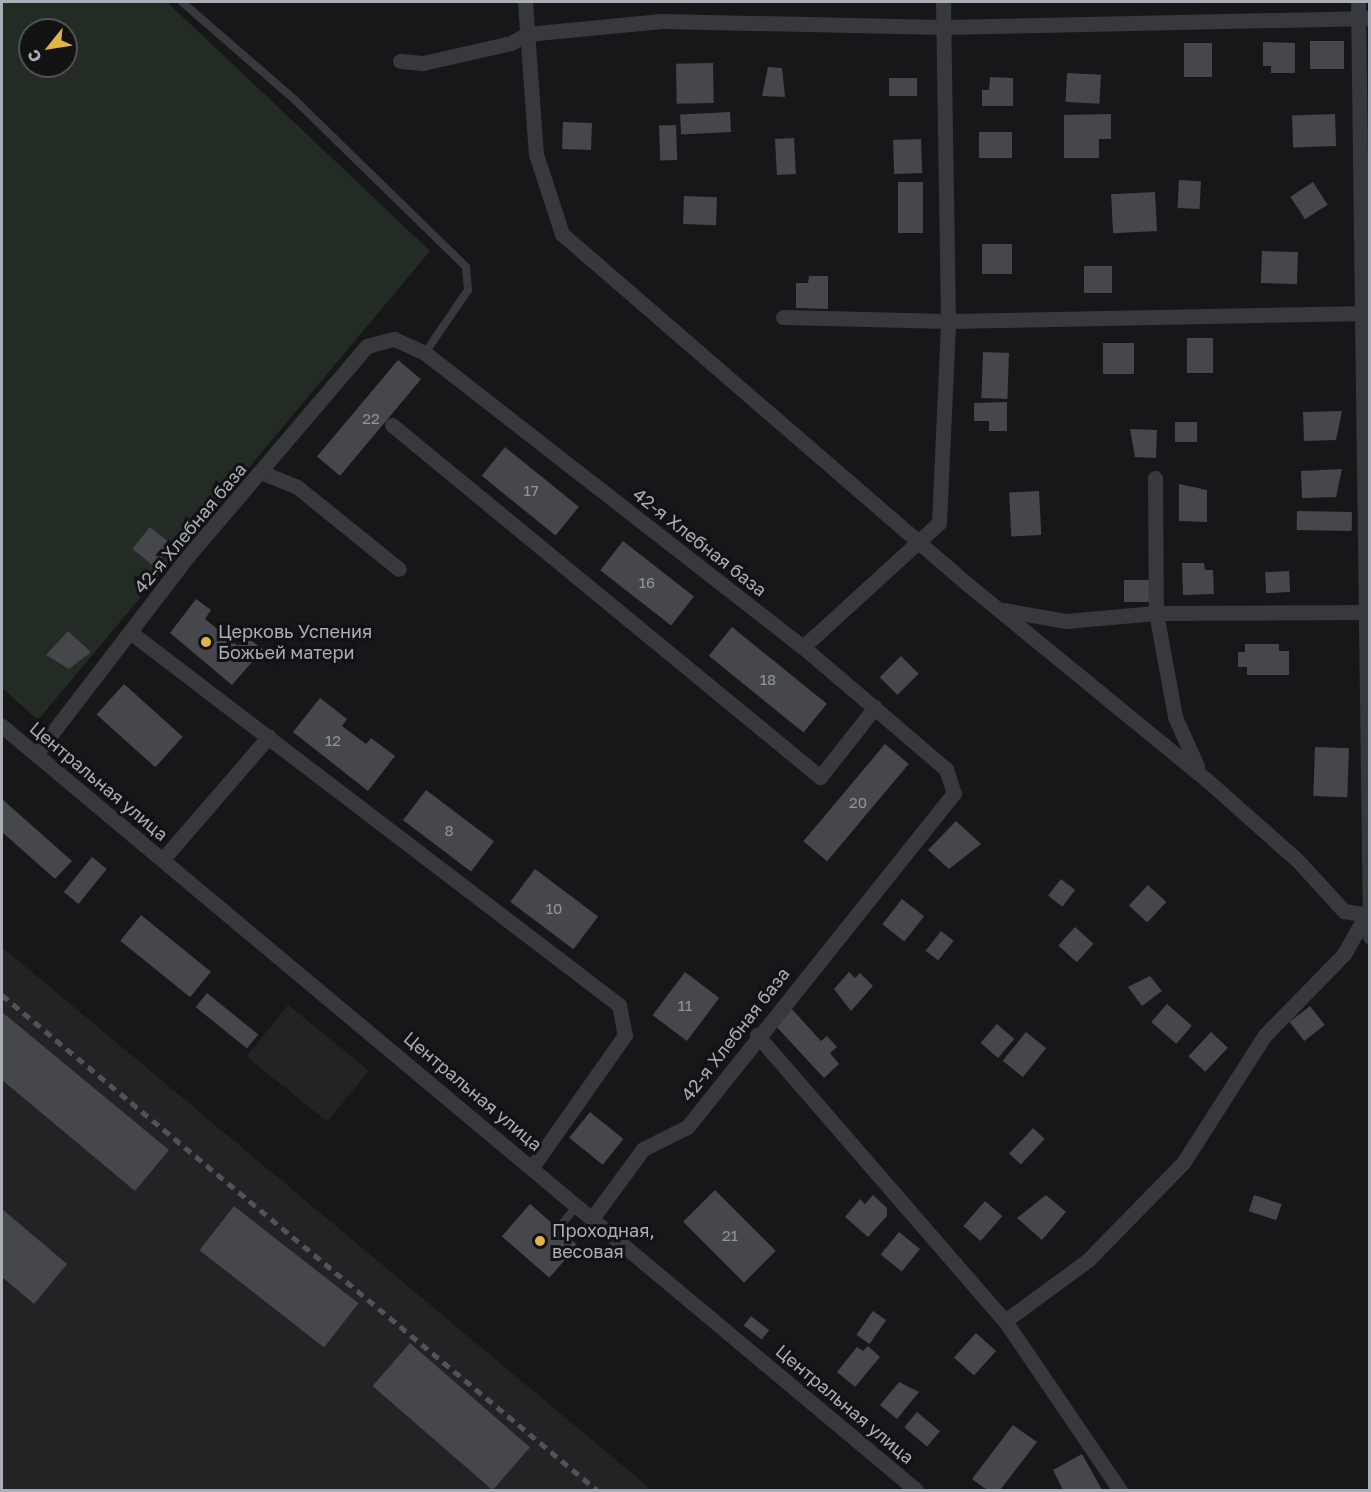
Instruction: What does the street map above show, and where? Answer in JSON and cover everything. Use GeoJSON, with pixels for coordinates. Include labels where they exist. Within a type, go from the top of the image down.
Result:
{"type":"FeatureCollection","features":[{"type":"Feature","properties":{"kind":"street"},"geometry":{"type":"LineString","coordinates":[[525,2],[536,154],[562,234],[1001,610],[1208,781],[1298,861],[1344,911],[1368,915]]}},
{"type":"Feature","properties":{"kind":"street"},"geometry":{"type":"LineString","coordinates":[[803,647],[924,542],[939,524],[948,321],[943,2]]}},
{"type":"Feature","properties":{"kind":"street"},"geometry":{"type":"LineString","coordinates":[[1358,2],[1364,18],[1368,915],[1370,937]]}},
{"type":"Feature","properties":{"kind":"street"},"geometry":{"type":"LineString","coordinates":[[400,60],[423,63],[511,43],[527,34],[661,21],[943,27],[1364,18]]}},
{"type":"Feature","properties":{"kind":"street"},"geometry":{"type":"LineString","coordinates":[[783,317],[948,321],[1367,312]]}},
{"type":"Feature","properties":{"kind":"street","name":"42-я Хлебная база"},"geometry":{"type":"LineString","coordinates":[[36,754],[188,556],[263,473],[367,346],[394,339],[425,353],[803,647],[946,769],[954,793],[757,1035],[687,1127],[643,1149],[593,1217]]}},
{"type":"Feature","properties":{"kind":"street"},"geometry":{"type":"LineString","coordinates":[[392,425],[820,777],[875,707]]}},
{"type":"Feature","properties":{"kind":"street"},"geometry":{"type":"LineString","coordinates":[[263,473],[296,486],[399,569]]}},
{"type":"Feature","properties":{"kind":"street"},"geometry":{"type":"LineString","coordinates":[[1155,478],[1156,613],[1174,717],[1187,753],[1208,781]]}},
{"type":"Feature","properties":{"kind":"street"},"geometry":{"type":"LineString","coordinates":[[1001,610],[1066,621],[1156,613],[1368,612]]}},
{"type":"Feature","properties":{"kind":"street"},"geometry":{"type":"LineString","coordinates":[[130,632],[619,1005],[625,1035],[532,1166]]}},
{"type":"Feature","properties":{"kind":"street","name":"Центральная улица"},"geometry":{"type":"LineString","coordinates":[[2,726],[578,1204],[916,1491]]}},
{"type":"Feature","properties":{"kind":"street"},"geometry":{"type":"LineString","coordinates":[[163,859],[268,736]]}},
{"type":"Feature","properties":{"kind":"street"},"geometry":{"type":"LineString","coordinates":[[1005,1321],[1088,1260],[1183,1163],[1259,1043],[1344,954],[1368,915]]}},
{"type":"Feature","properties":{"kind":"street"},"geometry":{"type":"LineString","coordinates":[[757,1035],[1005,1321],[1120,1491]]}},
{"type":"Feature","properties":{"kind":"lane"},"geometry":{"type":"LineString","coordinates":[[182,2],[295,100],[466,267],[468,290],[425,353]]}},
{"type":"Feature","properties":{"kind":"lane"},"geometry":{"type":"LineString","coordinates":[[562,1224],[578,1204]]}},
{"type":"Feature","properties":{"kind":"shaded area"},"geometry":{"type":"Polygon","coordinates":[[[2,2],[167,2],[430,251],[38,720],[2,688],[2,2]]]}},
{"type":"Feature","properties":{"kind":"shaded area"},"geometry":{"type":"Polygon","coordinates":[[[2,947],[652,1490],[2,1490],[2,947]]]}},
{"type":"Feature","properties":{"kind":"shaded area"},"geometry":{"type":"Polygon","coordinates":[[[288,1005],[369,1070],[327,1122],[246,1056],[288,1005]]]}},
{"type":"Feature","properties":{"kind":"building"},"geometry":{"type":"Polygon","coordinates":[[[1310,41],[1344,41],[1344,69],[1310,69],[1310,41]]]}},
{"type":"Feature","properties":{"kind":"building"},"geometry":{"type":"Polygon","coordinates":[[[1263,42],[1295,43],[1295,73],[1271,73],[1271,66],[1263,66],[1263,42]]]}},
{"type":"Feature","properties":{"kind":"building"},"geometry":{"type":"Polygon","coordinates":[[[1184,43],[1212,43],[1212,77],[1184,77],[1184,43]]]}},
{"type":"Feature","properties":{"kind":"building"},"geometry":{"type":"Polygon","coordinates":[[[713,63],[714,103],[677,104],[676,64],[713,63]]]}},
{"type":"Feature","properties":{"kind":"building"},"geometry":{"type":"Polygon","coordinates":[[[768,67],[782,68],[785,97],[762,96],[768,67]]]}},
{"type":"Feature","properties":{"kind":"building"},"geometry":{"type":"Polygon","coordinates":[[[1067,73],[1101,75],[1099,104],[1065,102],[1067,73]]]}},
{"type":"Feature","properties":{"kind":"building"},"geometry":{"type":"Polygon","coordinates":[[[990,77],[1013,78],[1013,106],[982,106],[982,90],[989,90],[990,77]]]}},
{"type":"Feature","properties":{"kind":"building"},"geometry":{"type":"Polygon","coordinates":[[[889,78],[917,78],[917,96],[889,96],[889,78]]]}},
{"type":"Feature","properties":{"kind":"building"},"geometry":{"type":"Polygon","coordinates":[[[730,112],[731,132],[681,135],[680,115],[730,112]]]}},
{"type":"Feature","properties":{"kind":"building"},"geometry":{"type":"Polygon","coordinates":[[[1111,114],[1111,139],[1099,139],[1099,158],[1064,158],[1064,115],[1111,114]]]}},
{"type":"Feature","properties":{"kind":"building"},"geometry":{"type":"Polygon","coordinates":[[[1335,114],[1336,146],[1293,147],[1292,116],[1335,114]]]}},
{"type":"Feature","properties":{"kind":"building"},"geometry":{"type":"Polygon","coordinates":[[[563,122],[592,123],[591,150],[562,149],[563,122]]]}},
{"type":"Feature","properties":{"kind":"building"},"geometry":{"type":"Polygon","coordinates":[[[676,125],[677,160],[660,161],[659,126],[676,125]]]}},
{"type":"Feature","properties":{"kind":"building"},"geometry":{"type":"Polygon","coordinates":[[[979,132],[1012,132],[1012,158],[979,158],[979,132]]]}},
{"type":"Feature","properties":{"kind":"building"},"geometry":{"type":"Polygon","coordinates":[[[794,138],[796,174],[777,175],[775,139],[794,138]]]}},
{"type":"Feature","properties":{"kind":"building"},"geometry":{"type":"Polygon","coordinates":[[[921,139],[922,173],[894,174],[893,140],[921,139]]]}},
{"type":"Feature","properties":{"kind":"building"},"geometry":{"type":"Polygon","coordinates":[[[1179,180],[1201,181],[1200,209],[1178,208],[1179,180]]]}},
{"type":"Feature","properties":{"kind":"building"},"geometry":{"type":"Polygon","coordinates":[[[898,182],[923,182],[923,233],[898,233],[898,182]]]}},
{"type":"Feature","properties":{"kind":"building"},"geometry":{"type":"Polygon","coordinates":[[[1313,182],[1328,205],[1305,219],[1290,197],[1313,182]]]}},
{"type":"Feature","properties":{"kind":"building"},"geometry":{"type":"Polygon","coordinates":[[[1155,192],[1157,231],[1113,233],[1111,194],[1155,192]]]}},
{"type":"Feature","properties":{"kind":"building"},"geometry":{"type":"Polygon","coordinates":[[[684,196],[717,197],[716,225],[683,224],[684,196]]]}},
{"type":"Feature","properties":{"kind":"building"},"geometry":{"type":"Polygon","coordinates":[[[982,244],[1012,244],[1012,274],[982,274],[982,244]]]}},
{"type":"Feature","properties":{"kind":"building"},"geometry":{"type":"Polygon","coordinates":[[[1262,251],[1298,252],[1297,284],[1261,283],[1262,251]]]}},
{"type":"Feature","properties":{"kind":"building"},"geometry":{"type":"Polygon","coordinates":[[[1084,266],[1112,266],[1112,293],[1084,293],[1084,266]]]}},
{"type":"Feature","properties":{"kind":"building"},"geometry":{"type":"Polygon","coordinates":[[[809,276],[828,276],[828,309],[796,308],[796,283],[808,283],[809,276]]]}},
{"type":"Feature","properties":{"kind":"building"},"geometry":{"type":"Polygon","coordinates":[[[1187,338],[1213,338],[1213,373],[1187,373],[1187,338]]]}},
{"type":"Feature","properties":{"kind":"building"},"geometry":{"type":"Polygon","coordinates":[[[1103,343],[1134,343],[1134,374],[1103,374],[1103,343]]]}},
{"type":"Feature","properties":{"kind":"building"},"geometry":{"type":"Polygon","coordinates":[[[983,352],[1009,353],[1007,399],[981,398],[983,352]]]}},
{"type":"Feature","properties":{"kind":"building"},"geometry":{"type":"Polygon","coordinates":[[[398,360],[421,379],[340,476],[317,457],[398,360]]]}},
{"type":"Feature","properties":{"kind":"building"},"geometry":{"type":"Polygon","coordinates":[[[1007,402],[1007,431],[989,431],[989,421],[974,421],[974,403],[1007,402]]]}},
{"type":"Feature","properties":{"kind":"building"},"geometry":{"type":"Polygon","coordinates":[[[1342,411],[1336,440],[1304,441],[1303,412],[1342,411]]]}},
{"type":"Feature","properties":{"kind":"building"},"geometry":{"type":"Polygon","coordinates":[[[1175,422],[1197,422],[1197,442],[1175,442],[1175,422]]]}},
{"type":"Feature","properties":{"kind":"building"},"geometry":{"type":"Polygon","coordinates":[[[1130,429],[1157,430],[1156,458],[1135,457],[1130,429]]]}},
{"type":"Feature","properties":{"kind":"building"},"geometry":{"type":"Polygon","coordinates":[[[505,447],[579,507],[556,536],[482,476],[505,447]]]}},
{"type":"Feature","properties":{"kind":"building"},"geometry":{"type":"Polygon","coordinates":[[[1342,469],[1336,497],[1302,498],[1301,471],[1342,469]]]}},
{"type":"Feature","properties":{"kind":"building"},"geometry":{"type":"Polygon","coordinates":[[[1179,484],[1207,490],[1207,522],[1179,521],[1179,484]]]}},
{"type":"Feature","properties":{"kind":"building"},"geometry":{"type":"Polygon","coordinates":[[[1039,491],[1041,535],[1011,537],[1009,493],[1039,491]]]}},
{"type":"Feature","properties":{"kind":"building"},"geometry":{"type":"Polygon","coordinates":[[[1297,511],[1352,512],[1352,531],[1297,530],[1297,511]]]}},
{"type":"Feature","properties":{"kind":"building"},"geometry":{"type":"Polygon","coordinates":[[[150,527],[172,545],[154,566],[132,549],[150,527]]]}},
{"type":"Feature","properties":{"kind":"building"},"geometry":{"type":"Polygon","coordinates":[[[623,541],[694,596],[671,626],[600,570],[623,541]]]}},
{"type":"Feature","properties":{"kind":"building"},"geometry":{"type":"Polygon","coordinates":[[[1182,563],[1204,563],[1205,570],[1213,570],[1214,594],[1183,595],[1182,563]]]}},
{"type":"Feature","properties":{"kind":"building"},"geometry":{"type":"Polygon","coordinates":[[[1289,571],[1290,592],[1266,593],[1265,572],[1289,571]]]}},
{"type":"Feature","properties":{"kind":"building"},"geometry":{"type":"Polygon","coordinates":[[[1124,580],[1150,580],[1150,602],[1124,602],[1124,580]]]}},
{"type":"Feature","properties":{"kind":"building","name":"Церковь Успения Божьей матери"},"geometry":{"type":"Polygon","coordinates":[[[196,599],[211,610],[205,619],[238,646],[246,637],[263,649],[232,685],[170,633],[196,599]]]}},
{"type":"Feature","properties":{"kind":"building"},"geometry":{"type":"Polygon","coordinates":[[[732,627],[827,704],[804,733],[709,656],[732,627]]]}},
{"type":"Feature","properties":{"kind":"building"},"geometry":{"type":"Polygon","coordinates":[[[68,631],[91,652],[69,669],[46,655],[68,631]]]}},
{"type":"Feature","properties":{"kind":"building"},"geometry":{"type":"Polygon","coordinates":[[[1245,644],[1279,644],[1279,651],[1289,651],[1289,675],[1247,675],[1247,667],[1238,667],[1238,652],[1245,652],[1245,644]]]}},
{"type":"Feature","properties":{"kind":"building"},"geometry":{"type":"Polygon","coordinates":[[[901,656],[919,674],[897,695],[880,677],[901,656]]]}},
{"type":"Feature","properties":{"kind":"building"},"geometry":{"type":"Polygon","coordinates":[[[124,684],[183,737],[155,767],[97,714],[124,684]]]}},
{"type":"Feature","properties":{"kind":"building"},"geometry":{"type":"Polygon","coordinates":[[[320,698],[347,719],[342,726],[366,744],[371,738],[395,756],[368,791],[293,732],[320,698]]]}},
{"type":"Feature","properties":{"kind":"building"},"geometry":{"type":"Polygon","coordinates":[[[885,744],[909,764],[827,861],[803,841],[885,744]]]}},
{"type":"Feature","properties":{"kind":"building"},"geometry":{"type":"Polygon","coordinates":[[[1315,747],[1349,748],[1347,797],[1313,796],[1315,747]]]}},
{"type":"Feature","properties":{"kind":"building"},"geometry":{"type":"Polygon","coordinates":[[[426,790],[494,841],[471,872],[403,820],[426,790]]]}},
{"type":"Feature","properties":{"kind":"building"},"geometry":{"type":"Polygon","coordinates":[[[2,799],[72,861],[55,879],[2,832],[2,799]]]}},
{"type":"Feature","properties":{"kind":"building"},"geometry":{"type":"Polygon","coordinates":[[[956,821],[981,844],[949,869],[928,850],[956,821]]]}},
{"type":"Feature","properties":{"kind":"building"},"geometry":{"type":"Polygon","coordinates":[[[92,857],[107,869],[78,904],[64,892],[92,857]]]}},
{"type":"Feature","properties":{"kind":"building"},"geometry":{"type":"Polygon","coordinates":[[[535,869],[598,917],[573,949],[510,902],[535,869]]]}},
{"type":"Feature","properties":{"kind":"building"},"geometry":{"type":"Polygon","coordinates":[[[1061,879],[1075,890],[1062,907],[1048,896],[1061,879]]]}},
{"type":"Feature","properties":{"kind":"building"},"geometry":{"type":"Polygon","coordinates":[[[1148,885],[1166,902],[1147,923],[1129,905],[1148,885]]]}},
{"type":"Feature","properties":{"kind":"building"},"geometry":{"type":"Polygon","coordinates":[[[902,899],[924,916],[904,941],[882,924],[902,899]]]}},
{"type":"Feature","properties":{"kind":"building"},"geometry":{"type":"Polygon","coordinates":[[[141,915],[211,972],[190,997],[120,941],[141,915]]]}},
{"type":"Feature","properties":{"kind":"building"},"geometry":{"type":"Polygon","coordinates":[[[1075,927],[1094,944],[1077,962],[1058,946],[1075,927]]]}},
{"type":"Feature","properties":{"kind":"building"},"geometry":{"type":"Polygon","coordinates":[[[941,931],[954,941],[938,961],[926,951],[941,931]]]}},
{"type":"Feature","properties":{"kind":"building"},"geometry":{"type":"Polygon","coordinates":[[[685,972],[719,998],[687,1041],[653,1015],[685,972]]]}},
{"type":"Feature","properties":{"kind":"building"},"geometry":{"type":"Polygon","coordinates":[[[849,972],[855,978],[860,973],[873,986],[851,1011],[834,989],[849,972]]]}},
{"type":"Feature","properties":{"kind":"building"},"geometry":{"type":"Polygon","coordinates":[[[1150,976],[1162,991],[1142,1006],[1128,987],[1150,976]]]}},
{"type":"Feature","properties":{"kind":"building"},"geometry":{"type":"Polygon","coordinates":[[[207,993],[258,1035],[247,1049],[196,1007],[207,993]]]}},
{"type":"Feature","properties":{"kind":"building"},"geometry":{"type":"Polygon","coordinates":[[[1167,1004],[1192,1026],[1176,1044],[1151,1022],[1167,1004]]]}},
{"type":"Feature","properties":{"kind":"building"},"geometry":{"type":"Polygon","coordinates":[[[1310,1006],[1325,1025],[1304,1041],[1290,1022],[1310,1006]]]}},
{"type":"Feature","properties":{"kind":"building"},"geometry":{"type":"Polygon","coordinates":[[[790,1007],[821,1041],[827,1036],[837,1047],[830,1053],[839,1064],[824,1078],[773,1023],[790,1007]]]}},
{"type":"Feature","properties":{"kind":"building"},"geometry":{"type":"Polygon","coordinates":[[[2,1012],[169,1150],[135,1191],[2,1080],[2,1012]]]}},
{"type":"Feature","properties":{"kind":"building"},"geometry":{"type":"Polygon","coordinates":[[[997,1024],[1014,1039],[998,1058],[981,1043],[997,1024]]]}},
{"type":"Feature","properties":{"kind":"building"},"geometry":{"type":"Polygon","coordinates":[[[1026,1032],[1046,1048],[1023,1077],[1003,1061],[1026,1032]]]}},
{"type":"Feature","properties":{"kind":"building"},"geometry":{"type":"Polygon","coordinates":[[[1211,1032],[1228,1048],[1205,1072],[1188,1056],[1211,1032]]]}},
{"type":"Feature","properties":{"kind":"building"},"geometry":{"type":"Polygon","coordinates":[[[590,1112],[623,1139],[603,1165],[569,1138],[590,1112]]]}},
{"type":"Feature","properties":{"kind":"building"},"geometry":{"type":"Polygon","coordinates":[[[1033,1128],[1045,1139],[1021,1165],[1009,1154],[1033,1128]]]}},
{"type":"Feature","properties":{"kind":"building"},"geometry":{"type":"Polygon","coordinates":[[[715,1190],[776,1251],[744,1283],[683,1222],[715,1190]]]}},
{"type":"Feature","properties":{"kind":"building"},"geometry":{"type":"Polygon","coordinates":[[[873,1195],[887,1208],[887,1216],[868,1237],[845,1217],[860,1199],[865,1204],[873,1195]]]}},
{"type":"Feature","properties":{"kind":"building"},"geometry":{"type":"Polygon","coordinates":[[[1046,1195],[1066,1212],[1042,1240],[1017,1218],[1046,1195]]]}},
{"type":"Feature","properties":{"kind":"building"},"geometry":{"type":"Polygon","coordinates":[[[1254,1195],[1282,1204],[1276,1220],[1249,1211],[1254,1195]]]}},
{"type":"Feature","properties":{"kind":"building"},"geometry":{"type":"Polygon","coordinates":[[[985,1201],[1002,1216],[981,1241],[963,1226],[985,1201]]]}},
{"type":"Feature","properties":{"kind":"building","name":"Проходная, весовая"},"geometry":{"type":"Polygon","coordinates":[[[530,1204],[578,1245],[549,1278],[502,1236],[530,1204]]]}},
{"type":"Feature","properties":{"kind":"building"},"geometry":{"type":"Polygon","coordinates":[[[234,1206],[359,1303],[324,1347],[200,1250],[234,1206]]]}},
{"type":"Feature","properties":{"kind":"building"},"geometry":{"type":"Polygon","coordinates":[[[2,1209],[67,1264],[34,1304],[2,1277],[2,1209]]]}},
{"type":"Feature","properties":{"kind":"building"},"geometry":{"type":"Polygon","coordinates":[[[899,1232],[920,1249],[902,1272],[881,1255],[899,1232]]]}},
{"type":"Feature","properties":{"kind":"building"},"geometry":{"type":"Polygon","coordinates":[[[873,1311],[886,1320],[869,1344],[856,1335],[873,1311]]]}},
{"type":"Feature","properties":{"kind":"building"},"geometry":{"type":"Polygon","coordinates":[[[751,1316],[769,1330],[762,1340],[744,1325],[751,1316]]]}},
{"type":"Feature","properties":{"kind":"building"},"geometry":{"type":"Polygon","coordinates":[[[976,1333],[996,1351],[974,1376],[954,1358],[976,1333]]]}},
{"type":"Feature","properties":{"kind":"building"},"geometry":{"type":"Polygon","coordinates":[[[410,1343],[530,1447],[492,1490],[373,1386],[410,1343]]]}},
{"type":"Feature","properties":{"kind":"building"},"geometry":{"type":"Polygon","coordinates":[[[868,1346],[880,1357],[855,1387],[837,1372],[857,1347],[863,1351],[868,1346]]]}},
{"type":"Feature","properties":{"kind":"building"},"geometry":{"type":"Polygon","coordinates":[[[899,1382],[919,1392],[897,1419],[880,1405],[899,1382]]]}},
{"type":"Feature","properties":{"kind":"building"},"geometry":{"type":"Polygon","coordinates":[[[917,1412],[940,1431],[927,1447],[904,1427],[917,1412]]]}},
{"type":"Feature","properties":{"kind":"building"},"geometry":{"type":"Polygon","coordinates":[[[1013,1425],[1037,1442],[1000,1490],[987,1490],[972,1479],[1013,1425]]]}},
{"type":"Feature","properties":{"kind":"building"},"geometry":{"type":"Polygon","coordinates":[[[1082,1454],[1102,1490],[1063,1490],[1053,1470],[1082,1454]]]}},
{"type":"Feature","properties":{"kind":"railway"},"geometry":{"type":"LineString","coordinates":[[2,995],[597,1490]]}},
{"type":"Feature","properties":{"kind":"place","name":"Церковь Успения Божьей матери"},"geometry":{"type":"Point","coordinates":[206,642]}},
{"type":"Feature","properties":{"kind":"place","name":"Проходная, весовая"},"geometry":{"type":"Point","coordinates":[540,1241]}}]}
